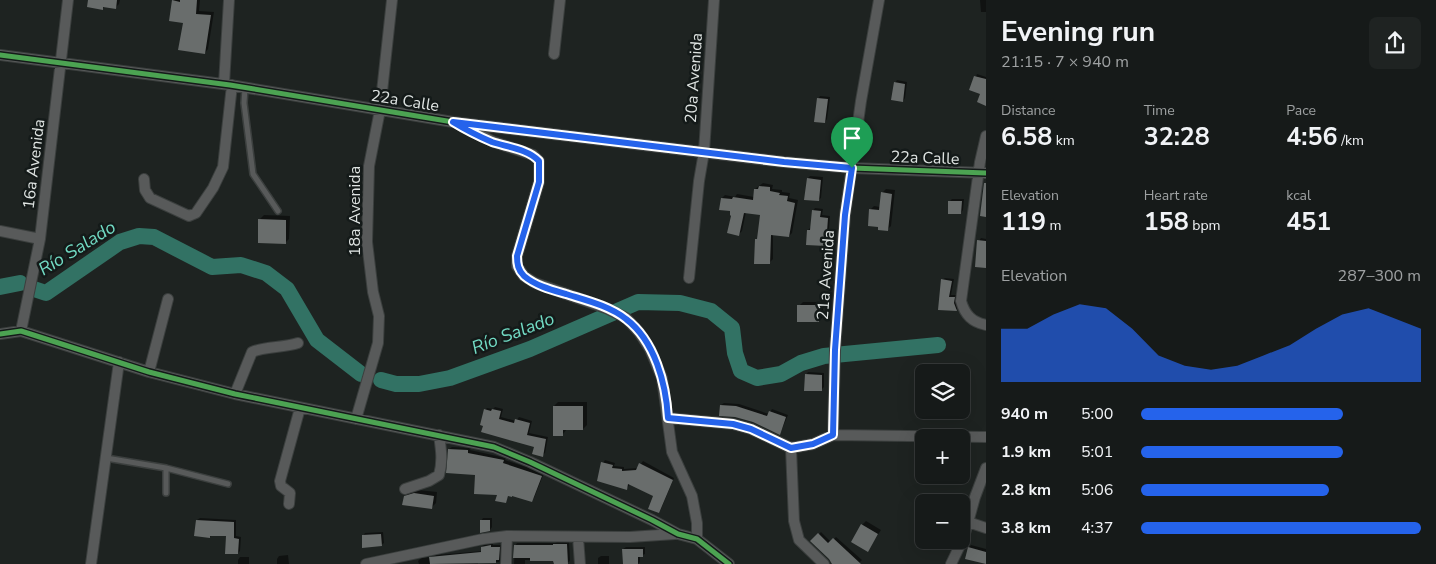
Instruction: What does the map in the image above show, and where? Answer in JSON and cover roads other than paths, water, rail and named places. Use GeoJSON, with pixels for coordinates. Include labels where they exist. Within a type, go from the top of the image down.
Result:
{"type":"FeatureCollection","features":[{"type":"Feature","properties":{"kind":"street","name":"16a Avenida"},"geometry":{"type":"LineString","coordinates":[[21,331],[40,238],[62,64],[68,0]]}},
{"type":"Feature","properties":{"kind":"street"},"geometry":{"type":"LineString","coordinates":[[144,179],[145,190],[150,198],[189,216],[196,213],[214,188],[223,167],[228,84],[229,0]]}},
{"type":"Feature","properties":{"kind":"street","name":"18a Avenida"},"geometry":{"type":"LineString","coordinates":[[356,419],[378,343],[379,316],[373,292],[367,242],[369,166],[380,110],[392,0]]}},
{"type":"Feature","properties":{"kind":"street"},"geometry":{"type":"LineString","coordinates":[[554,54],[560,0]]}},
{"type":"Feature","properties":{"kind":"street","name":"20a Avenida"},"geometry":{"type":"LineString","coordinates":[[689,278],[699,181],[704,152],[714,0]]}},
{"type":"Feature","properties":{"kind":"street","name":"21a Avenida"},"geometry":{"type":"LineString","coordinates":[[833,435],[835,354],[845,215],[861,101],[879,0]]}},
{"type":"Feature","properties":{"kind":"street","name":"22a Calle"},"geometry":{"type":"LineString","coordinates":[[0,56],[228,84],[453,122],[784,162],[852,168],[982,173]]}},
{"type":"Feature","properties":{"kind":"street"},"geometry":{"type":"LineString","coordinates":[[453,122],[470,132],[494,142],[533,155],[539,161],[539,182],[517,256],[517,266],[524,276],[535,284],[606,308],[626,318],[639,332],[650,349],[662,378],[672,452],[692,496],[697,523],[697,539]]}},
{"type":"Feature","properties":{"kind":"street"},"geometry":{"type":"LineString","coordinates":[[986,136],[982,173],[961,301],[964,311],[973,321],[986,325]]}},
{"type":"Feature","properties":{"kind":"street"},"geometry":{"type":"LineString","coordinates":[[0,231],[40,238]]}},
{"type":"Feature","properties":{"kind":"street"},"geometry":{"type":"LineString","coordinates":[[149,372],[168,299]]}},
{"type":"Feature","properties":{"kind":"street"},"geometry":{"type":"LineString","coordinates":[[0,334],[21,331],[149,372],[235,394],[494,447],[530,462],[678,534],[697,539],[729,564]]}},
{"type":"Feature","properties":{"kind":"street"},"geometry":{"type":"LineString","coordinates":[[235,394],[252,352],[258,349],[298,344]]}},
{"type":"Feature","properties":{"kind":"street"},"geometry":{"type":"LineString","coordinates":[[91,564],[119,362]]}},
{"type":"Feature","properties":{"kind":"street"},"geometry":{"type":"LineString","coordinates":[[289,504],[290,493],[281,486],[280,481],[300,408]]}},
{"type":"Feature","properties":{"kind":"street"},"geometry":{"type":"LineString","coordinates":[[668,418],[733,424],[751,429],[791,448],[813,444],[833,435],[986,437]]}},
{"type":"Feature","properties":{"kind":"street"},"geometry":{"type":"LineString","coordinates":[[405,489],[429,481],[439,475],[442,456],[439,435]]}},
{"type":"Feature","properties":{"kind":"street"},"geometry":{"type":"LineString","coordinates":[[791,448],[794,521],[799,540],[824,564]]}},
{"type":"Feature","properties":{"kind":"street"},"geometry":{"type":"LineString","coordinates":[[970,515],[986,468]]}},
{"type":"Feature","properties":{"kind":"street"},"geometry":{"type":"LineString","coordinates":[[656,522],[660,529],[656,534]]}},
{"type":"Feature","properties":{"kind":"street"},"geometry":{"type":"LineString","coordinates":[[970,523],[986,528]]}},
{"type":"Feature","properties":{"kind":"street"},"geometry":{"type":"LineString","coordinates":[[366,564],[483,539],[507,536],[630,537],[678,534]]}},
{"type":"Feature","properties":{"kind":"street"},"geometry":{"type":"LineString","coordinates":[[506,564],[507,536]]}},
{"type":"Feature","properties":{"kind":"street"},"geometry":{"type":"LineString","coordinates":[[578,536],[580,564]]}},
{"type":"Feature","properties":{"kind":"street"},"geometry":{"type":"LineString","coordinates":[[951,564],[958,549]]}},
{"type":"Feature","properties":{"kind":"lane"},"geometry":{"type":"LineString","coordinates":[[245,87],[244,104],[253,174],[278,211]]}},
{"type":"Feature","properties":{"kind":"lane"},"geometry":{"type":"LineString","coordinates":[[106,458],[166,468],[228,484]]}},
{"type":"Feature","properties":{"kind":"lane"},"geometry":{"type":"LineString","coordinates":[[166,468],[166,493]]}},
{"type":"Feature","properties":{"kind":"waterway","name":"Río Salado"},"geometry":{"type":"LineString","coordinates":[[31,288],[46,293],[120,242],[139,236],[154,237],[212,267],[241,265],[266,273],[287,289],[317,340],[361,374]]}},
{"type":"Feature","properties":{"kind":"waterway","name":"Río Salado"},"geometry":{"type":"LineString","coordinates":[[0,287],[20,283]]}},
{"type":"Feature","properties":{"kind":"waterway","name":"Río Salado"},"geometry":{"type":"LineString","coordinates":[[381,380],[396,384],[419,384],[450,378],[530,349],[638,302],[680,303],[711,311],[732,328],[735,353],[741,371],[757,378],[781,374],[801,363],[824,356],[938,345]]}}]}
